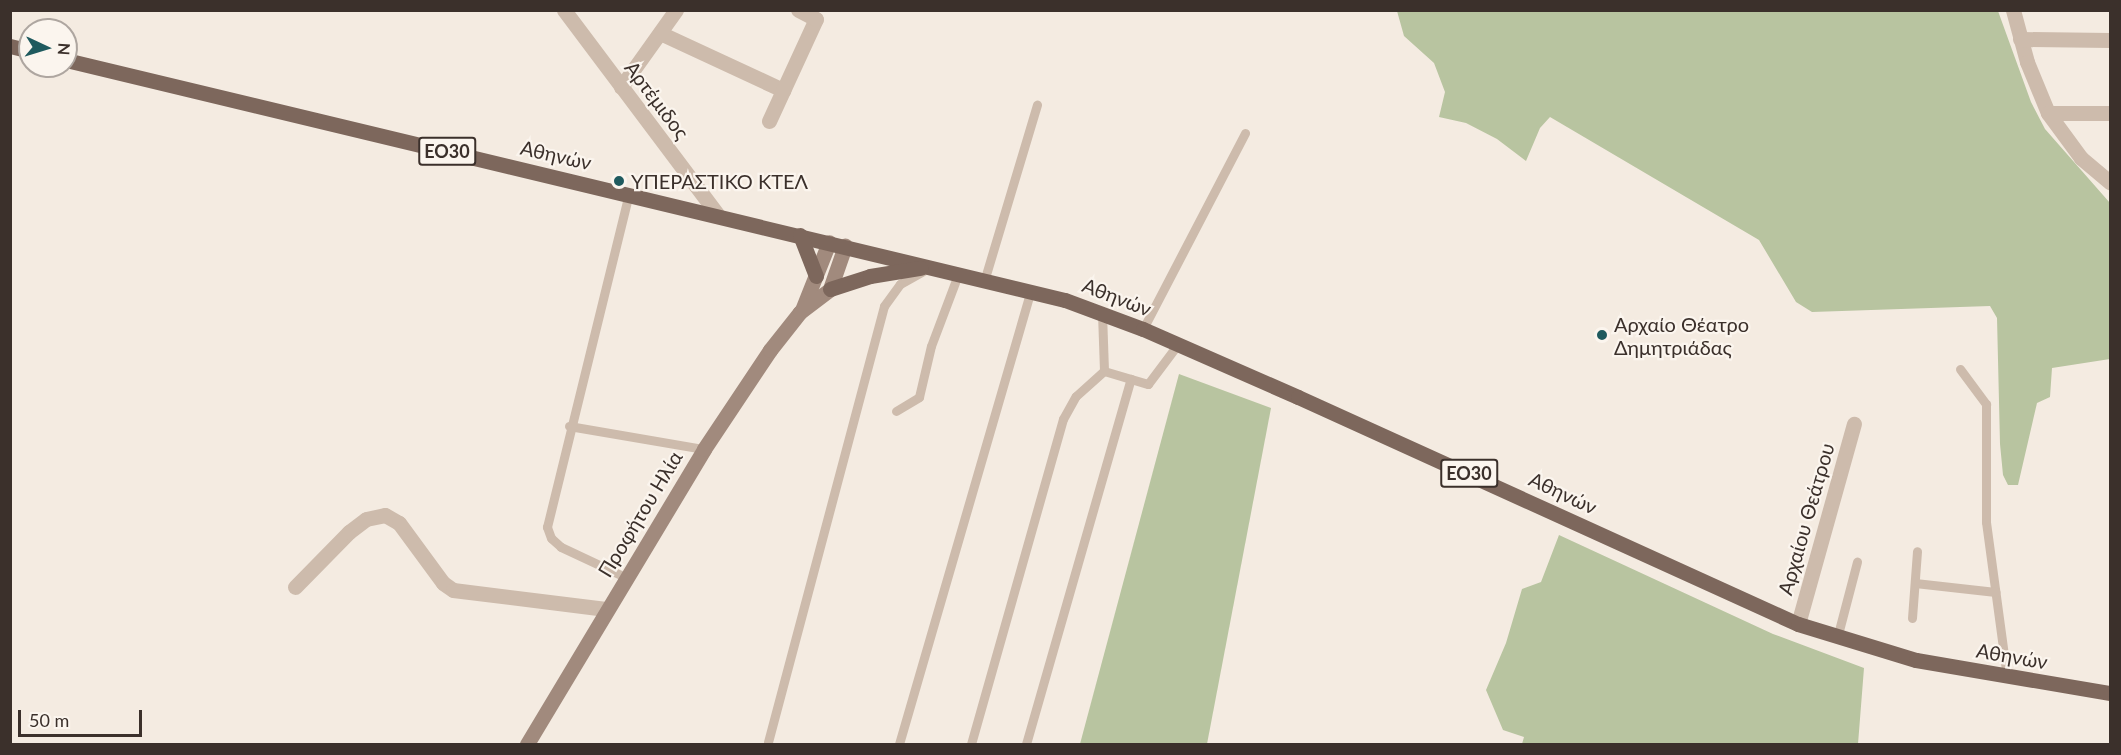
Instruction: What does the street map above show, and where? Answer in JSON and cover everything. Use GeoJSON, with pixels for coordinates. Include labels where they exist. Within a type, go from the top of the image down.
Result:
{"type":"FeatureCollection","features":[{"type":"Feature","properties":{"kind":"main road","name":"Αθηνών"},"geometry":{"type":"LineString","coordinates":[[78,63],[1031,290],[1102,313],[1178,344],[1798,624],[1898,656],[2007,677],[2110,693]]}},
{"type":"Feature","properties":{"kind":"main road"},"geometry":{"type":"LineString","coordinates":[[800,235],[816,276]]}},
{"type":"Feature","properties":{"kind":"main road"},"geometry":{"type":"LineString","coordinates":[[830,289],[870,276],[931,267]]}},
{"type":"Feature","properties":{"kind":"street","name":"Αρτέμιδος"},"geometry":{"type":"LineString","coordinates":[[564,10],[717,214]]}},
{"type":"Feature","properties":{"kind":"street"},"geometry":{"type":"LineString","coordinates":[[621,87],[676,10]]}},
{"type":"Feature","properties":{"kind":"street"},"geometry":{"type":"LineString","coordinates":[[769,121],[816,19],[798,10]]}},
{"type":"Feature","properties":{"kind":"street"},"geometry":{"type":"LineString","coordinates":[[2013,10],[2020,39],[2048,113],[2081,158],[2110,182]]}},
{"type":"Feature","properties":{"kind":"street"},"geometry":{"type":"LineString","coordinates":[[660,33],[783,90]]}},
{"type":"Feature","properties":{"kind":"street"},"geometry":{"type":"LineString","coordinates":[[2020,39],[2110,40]]}},
{"type":"Feature","properties":{"kind":"street"},"geometry":{"type":"LineString","coordinates":[[2048,113],[2110,113]]}},
{"type":"Feature","properties":{"kind":"street"},"geometry":{"type":"LineString","coordinates":[[800,312],[829,242]]}},
{"type":"Feature","properties":{"kind":"street"},"geometry":{"type":"LineString","coordinates":[[800,312],[830,289],[845,246]]}},
{"type":"Feature","properties":{"kind":"street","name":"Προφήτου Ηλία"},"geometry":{"type":"LineString","coordinates":[[526,744],[704,449],[800,312]]}},
{"type":"Feature","properties":{"kind":"street","name":"Αρχαίου Θεάτρου"},"geometry":{"type":"LineString","coordinates":[[1798,624],[1854,424]]}},
{"type":"Feature","properties":{"kind":"street"},"geometry":{"type":"LineString","coordinates":[[295,587],[349,532],[366,519],[385,515],[399,523],[443,583],[453,590],[606,609]]}},
{"type":"Feature","properties":{"kind":"lane"},"geometry":{"type":"LineString","coordinates":[[985,279],[1037,105]]}},
{"type":"Feature","properties":{"kind":"lane"},"geometry":{"type":"LineString","coordinates":[[1143,329],[1245,133]]}},
{"type":"Feature","properties":{"kind":"lane"},"geometry":{"type":"LineString","coordinates":[[625,578],[550,538],[547,527],[569,426],[629,194]]}},
{"type":"Feature","properties":{"kind":"lane"},"geometry":{"type":"LineString","coordinates":[[768,742],[884,306],[900,284],[931,267]]}},
{"type":"Feature","properties":{"kind":"lane"},"geometry":{"type":"LineString","coordinates":[[896,411],[919,397],[931,346],[960,272]]}},
{"type":"Feature","properties":{"kind":"lane"},"geometry":{"type":"LineString","coordinates":[[899,744],[1031,290]]}},
{"type":"Feature","properties":{"kind":"lane"},"geometry":{"type":"LineString","coordinates":[[1102,313],[1104,371]]}},
{"type":"Feature","properties":{"kind":"lane"},"geometry":{"type":"LineString","coordinates":[[1104,371],[1148,384],[1178,344]]}},
{"type":"Feature","properties":{"kind":"lane"},"geometry":{"type":"LineString","coordinates":[[1960,369],[1986,404],[1986,522],[2007,677]]}},
{"type":"Feature","properties":{"kind":"lane"},"geometry":{"type":"LineString","coordinates":[[971,744],[1063,419],[1076,396],[1104,371]]}},
{"type":"Feature","properties":{"kind":"lane"},"geometry":{"type":"LineString","coordinates":[[1026,744],[1131,379]]}},
{"type":"Feature","properties":{"kind":"lane"},"geometry":{"type":"LineString","coordinates":[[569,426],[704,449]]}},
{"type":"Feature","properties":{"kind":"lane"},"geometry":{"type":"LineString","coordinates":[[1912,618],[1917,551]]}},
{"type":"Feature","properties":{"kind":"lane"},"geometry":{"type":"LineString","coordinates":[[1838,638],[1857,562]]}},
{"type":"Feature","properties":{"kind":"lane"},"geometry":{"type":"LineString","coordinates":[[1915,583],[1995,592]]}},
{"type":"Feature","properties":{"kind":"green space"},"geometry":{"type":"Polygon","coordinates":[[[1397,11],[1998,11],[2031,102],[2045,129],[2110,203],[2110,359],[2052,368],[2050,397],[2037,403],[2018,485],[2008,485],[2003,475],[2000,444],[1997,318],[1990,306],[1812,312],[1796,302],[1759,240],[1550,117],[1540,128],[1526,161],[1497,139],[1466,123],[1439,117],[1445,92],[1434,63],[1404,36],[1397,11]]]}},
{"type":"Feature","properties":{"kind":"green space"},"geometry":{"type":"Polygon","coordinates":[[[1179,374],[1271,408],[1207,744],[1080,744],[1179,374]]]}},
{"type":"Feature","properties":{"kind":"green space"},"geometry":{"type":"Polygon","coordinates":[[[1559,535],[1773,634],[1864,668],[1858,744],[1522,744],[1524,737],[1503,730],[1486,690],[1506,643],[1522,589],[1541,582],[1559,535]]]}},
{"type":"Feature","properties":{"kind":"place","name":"ΥΠΕΡΑΣΤΙΚΟ ΚΤΕΛ"},"geometry":{"type":"Point","coordinates":[619,181]}},
{"type":"Feature","properties":{"kind":"place","name":"Αρχαίο Θέατρο Δημητριάδας"},"geometry":{"type":"Point","coordinates":[1602,335]}}]}
